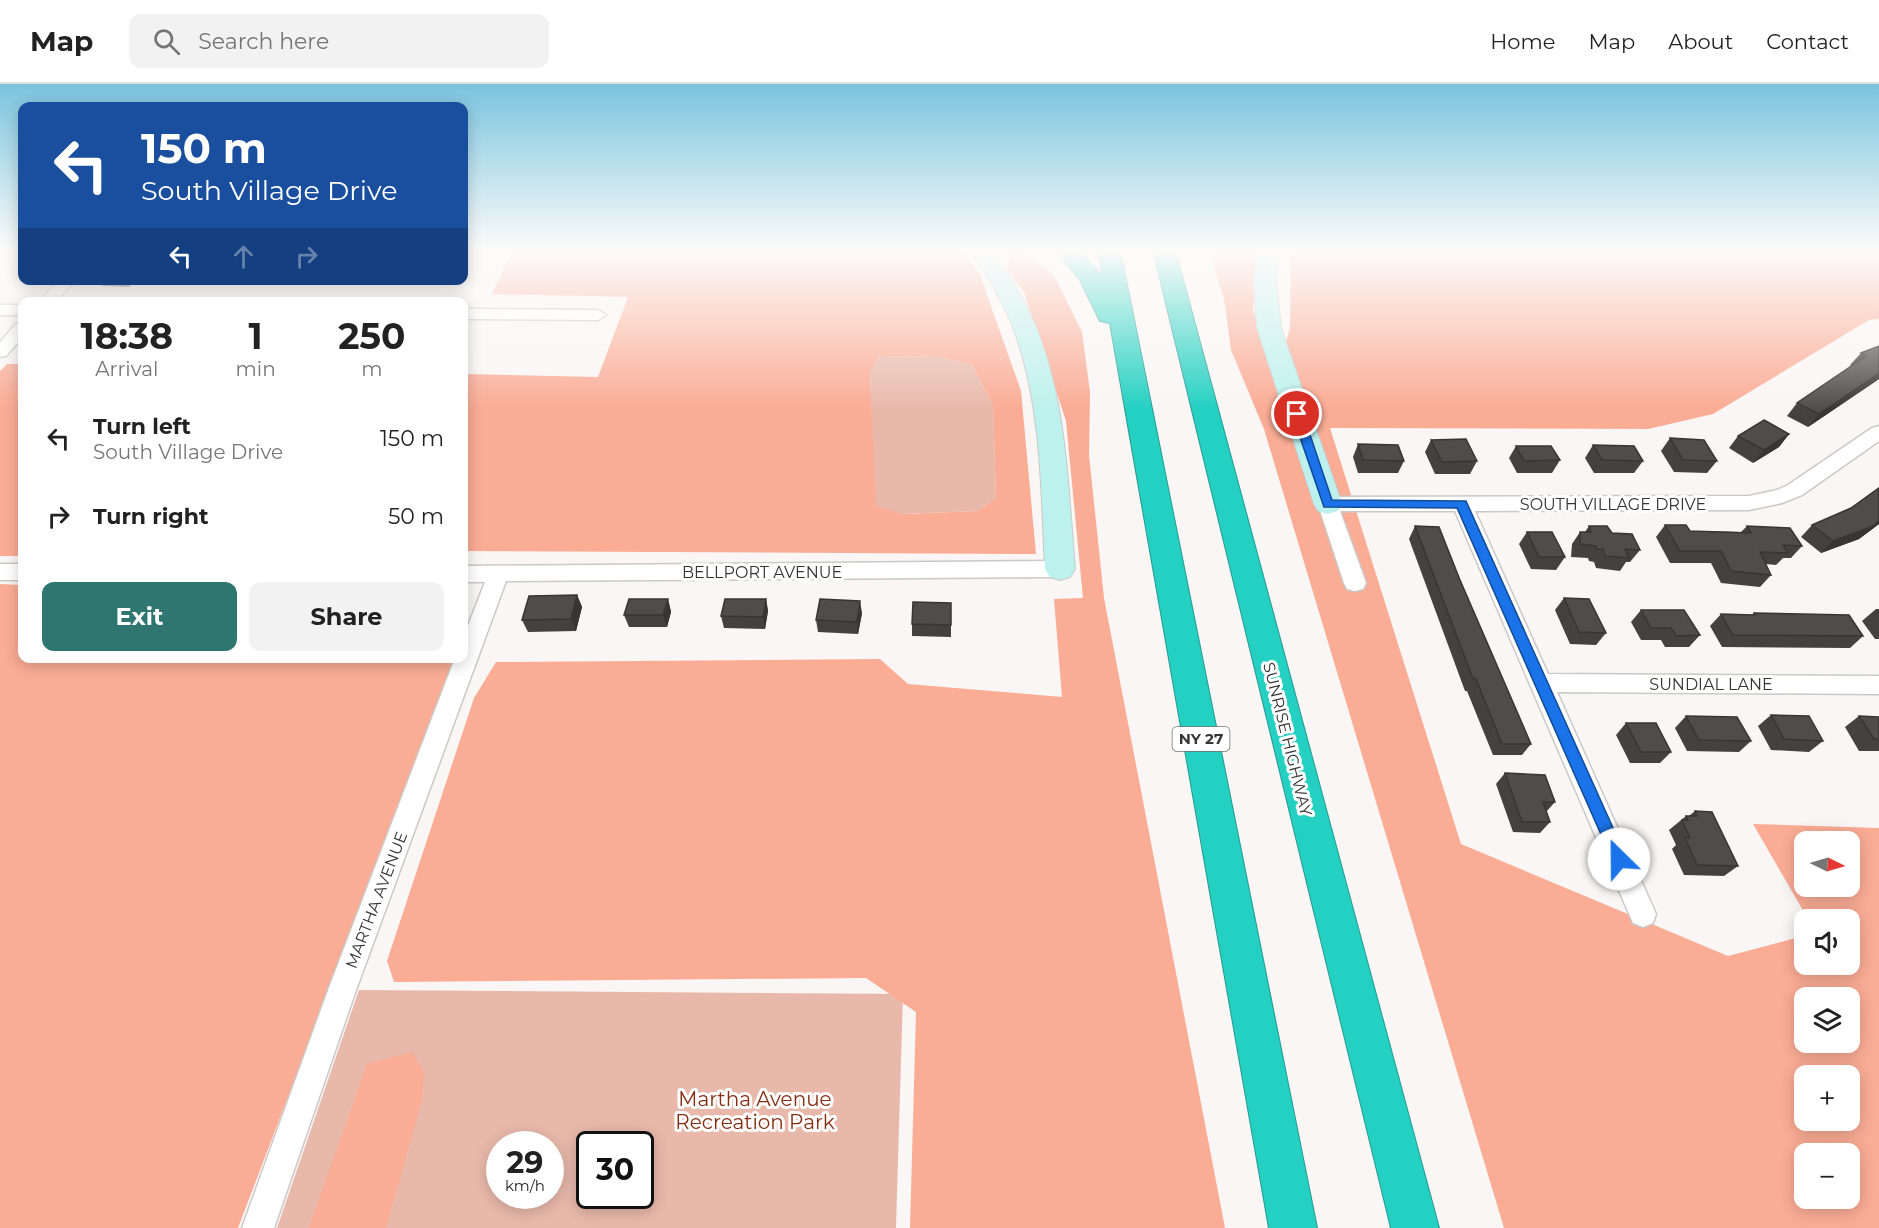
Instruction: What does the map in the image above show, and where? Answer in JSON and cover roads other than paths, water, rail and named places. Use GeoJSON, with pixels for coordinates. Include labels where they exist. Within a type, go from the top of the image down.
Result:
{"type":"FeatureCollection","features":[{"type":"Feature","properties":{"kind":"highway"},"geometry":{"type":"LineString","coordinates":[[1105,303],[1115,352],[1142,425]]}},
{"type":"Feature","properties":{"kind":"highway","name":"NY 27"},"geometry":{"type":"LineString","coordinates":[[1119,303],[1293,1228]]}},
{"type":"Feature","properties":{"kind":"highway","name":"SUNRISE HIGHWAY"},"geometry":{"type":"LineString","coordinates":[[1177,303],[1415,1228]]}},
{"type":"Feature","properties":{"kind":"highway"},"geometry":{"type":"LineString","coordinates":[[1185,303],[1195,378]]}},
{"type":"Feature","properties":{"kind":"street"},"geometry":{"type":"LineString","coordinates":[[1014,303],[1038,367],[1048,428],[1060,569]]}},
{"type":"Feature","properties":{"kind":"street"},"geometry":{"type":"LineString","coordinates":[[1267,303],[1269,328],[1355,583]]}},
{"type":"Feature","properties":{"kind":"street"},"geometry":{"type":"LineString","coordinates":[[0,310],[18,310]]}},
{"type":"Feature","properties":{"kind":"street"},"geometry":{"type":"LineString","coordinates":[[468,314],[598,315]]}},
{"type":"Feature","properties":{"kind":"street"},"geometry":{"type":"LineString","coordinates":[[0,351],[18,332]]}},
{"type":"Feature","properties":{"kind":"street","name":"SOUTH VILLAGE DRIVE"},"geometry":{"type":"LineString","coordinates":[[1328,504],[1728,505],[1782,496],[1807,483],[1879,432]]}},
{"type":"Feature","properties":{"kind":"street"},"geometry":{"type":"LineString","coordinates":[[1462,504],[1643,914]]}},
{"type":"Feature","properties":{"kind":"street","name":"BELLPORT AVENUE"},"geometry":{"type":"LineString","coordinates":[[468,574],[1060,569]]}},
{"type":"Feature","properties":{"kind":"street"},"geometry":{"type":"LineString","coordinates":[[0,572],[18,572]]}},
{"type":"Feature","properties":{"kind":"street","name":"MARTHA AVENUE"},"geometry":{"type":"LineString","coordinates":[[468,654],[498,574]]}},
{"type":"Feature","properties":{"kind":"street","name":"MARTHA AVENUE"},"geometry":{"type":"LineString","coordinates":[[258,1228],[341,993],[465,663]]}},
{"type":"Feature","properties":{"kind":"street","name":"SUNDIAL LANE"},"geometry":{"type":"LineString","coordinates":[[1542,683],[1879,685]]}},
{"type":"Feature","properties":{"kind":"park label","name":"Martha Avenue Recreation Park"},"geometry":{"type":"Point","coordinates":[755,1110]}}]}
